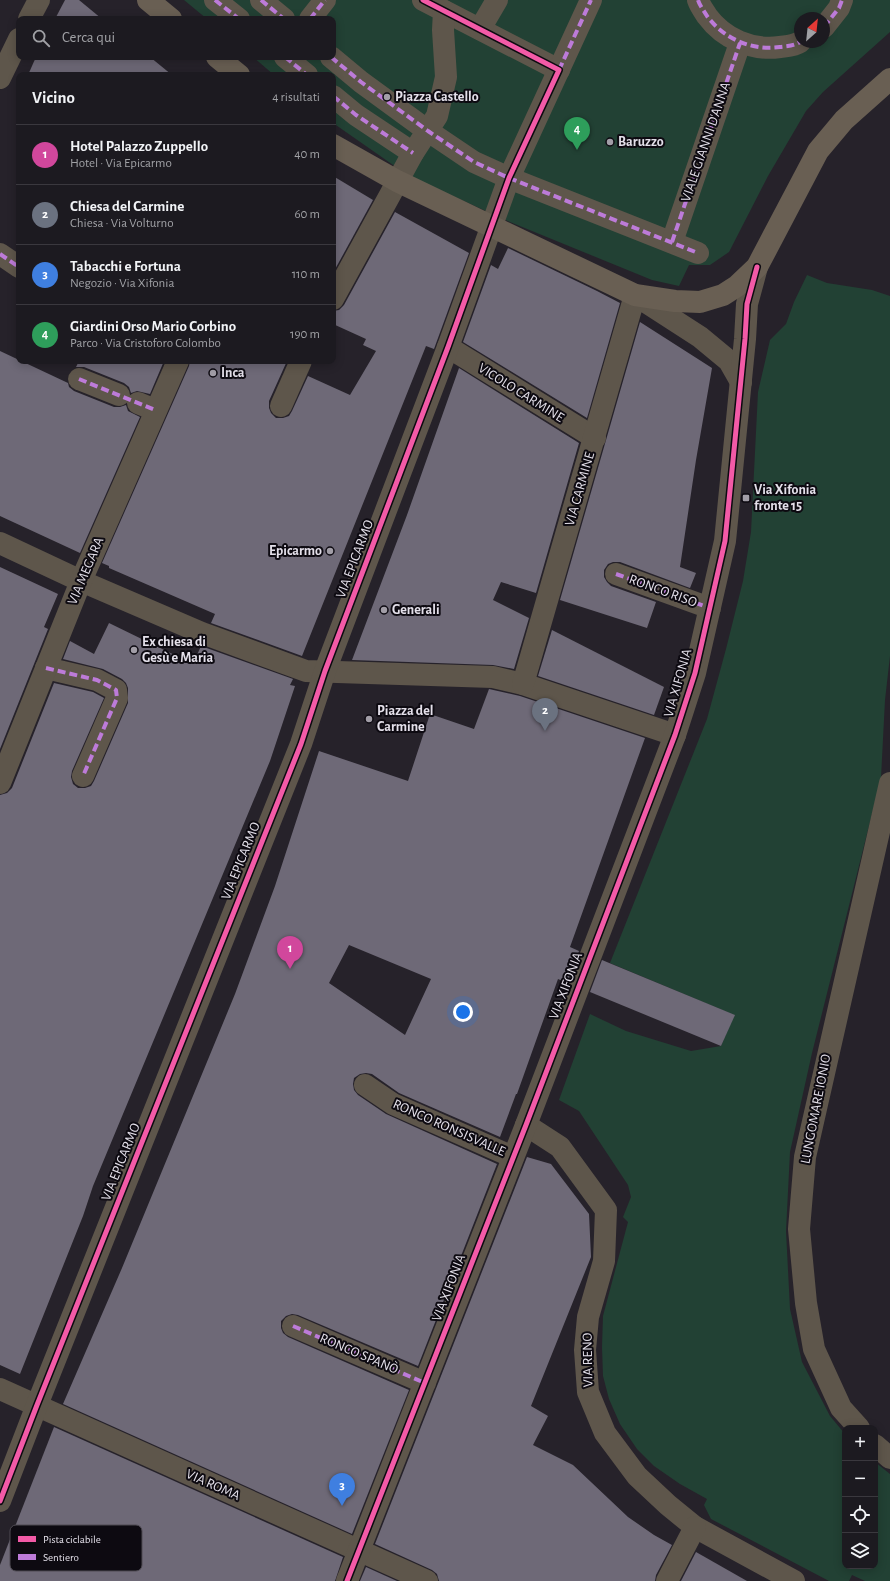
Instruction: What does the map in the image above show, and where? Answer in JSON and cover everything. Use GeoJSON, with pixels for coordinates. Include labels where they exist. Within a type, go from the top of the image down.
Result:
{"type":"FeatureCollection","features":[{"type":"Feature","properties":{"kind":"main road"},"geometry":{"type":"LineString","coordinates":[[148,0],[167,16]]}},
{"type":"Feature","properties":{"kind":"main road"},"geometry":{"type":"LineString","coordinates":[[221,60],[235,72]]}},
{"type":"Feature","properties":{"kind":"main road"},"geometry":{"type":"LineString","coordinates":[[336,147],[397,181],[635,295],[674,302],[700,302],[723,295],[737,286],[757,267],[818,151],[844,120],[890,79]]}},
{"type":"Feature","properties":{"kind":"street"},"geometry":{"type":"LineString","coordinates":[[31,16],[39,0]]}},
{"type":"Feature","properties":{"kind":"street"},"geometry":{"type":"LineString","coordinates":[[215,0],[235,16]]}},
{"type":"Feature","properties":{"kind":"street"},"geometry":{"type":"LineString","coordinates":[[261,0],[280,16]]}},
{"type":"Feature","properties":{"kind":"street"},"geometry":{"type":"LineString","coordinates":[[312,16],[325,0]]}},
{"type":"Feature","properties":{"kind":"street"},"geometry":{"type":"LineString","coordinates":[[423,0],[559,70]]}},
{"type":"Feature","properties":{"kind":"street"},"geometry":{"type":"LineString","coordinates":[[480,29],[497,0]]}},
{"type":"Feature","properties":{"kind":"street","name":"VIA EPICARMO"},"geometry":{"type":"LineString","coordinates":[[0,1501],[301,744],[326,672],[448,347],[509,178],[591,0]]}},
{"type":"Feature","properties":{"kind":"street"},"geometry":{"type":"LineString","coordinates":[[698,0],[715,27],[740,43],[766,49],[794,45]]}},
{"type":"Feature","properties":{"kind":"street"},"geometry":{"type":"LineString","coordinates":[[830,19],[839,8],[842,0]]}},
{"type":"Feature","properties":{"kind":"street"},"geometry":{"type":"LineString","coordinates":[[336,293],[412,153],[437,116],[446,77],[443,30],[444,11]]}},
{"type":"Feature","properties":{"kind":"street","name":"VIALE GIANNI D'ANNA"},"geometry":{"type":"LineString","coordinates":[[672,242],[740,43]]}},
{"type":"Feature","properties":{"kind":"street"},"geometry":{"type":"LineString","coordinates":[[0,78],[16,46]]}},
{"type":"Feature","properties":{"kind":"street"},"geometry":{"type":"LineString","coordinates":[[289,60],[303,72]]}},
{"type":"Feature","properties":{"kind":"street"},"geometry":{"type":"LineString","coordinates":[[335,60],[361,82],[428,131],[474,162],[509,178],[698,253]]}},
{"type":"Feature","properties":{"kind":"street"},"geometry":{"type":"LineString","coordinates":[[336,98],[356,115],[412,153]]}},
{"type":"Feature","properties":{"kind":"street"},"geometry":{"type":"LineString","coordinates":[[0,254],[16,265]]}},
{"type":"Feature","properties":{"kind":"street","name":"VIA XIFONIA"},"geometry":{"type":"LineString","coordinates":[[347,1581],[514,1157],[675,735],[695,673],[725,541],[741,382],[747,304],[757,267]]}},
{"type":"Feature","properties":{"kind":"street"},"geometry":{"type":"LineString","coordinates":[[635,295],[700,337],[729,361],[741,382]]}},
{"type":"Feature","properties":{"kind":"street","name":"VIA CARMINE"},"geometry":{"type":"LineString","coordinates":[[523,684],[635,295]]}},
{"type":"Feature","properties":{"kind":"street","name":"VICOLO CARMINE"},"geometry":{"type":"LineString","coordinates":[[448,347],[595,438]]}},
{"type":"Feature","properties":{"kind":"street","name":"VIA MEGARA"},"geometry":{"type":"LineString","coordinates":[[0,783],[81,581],[137,403],[175,364]]}},
{"type":"Feature","properties":{"kind":"street"},"geometry":{"type":"LineString","coordinates":[[281,406],[300,364]]}},
{"type":"Feature","properties":{"kind":"street"},"geometry":{"type":"LineString","coordinates":[[79,379],[137,403]]}},
{"type":"Feature","properties":{"kind":"street"},"geometry":{"type":"LineString","coordinates":[[0,543],[81,581],[202,633],[306,671],[493,677],[523,684],[675,735]]}},
{"type":"Feature","properties":{"kind":"street","name":"RONCO RISO"},"geometry":{"type":"LineString","coordinates":[[616,574],[710,608]]}},
{"type":"Feature","properties":{"kind":"street"},"geometry":{"type":"LineString","coordinates":[[46,668],[97,680],[116,690],[117,698],[84,776]]}},
{"type":"Feature","properties":{"kind":"street","name":"LUNGOMARE IONIO"},"geometry":{"type":"LineString","coordinates":[[856,1425],[841,1408],[814,1349],[806,1303],[799,1229],[805,1157],[890,783]]}},
{"type":"Feature","properties":{"kind":"street","name":"RONCO RONSISVALLE"},"geometry":{"type":"LineString","coordinates":[[365,1085],[393,1104],[514,1157]]}},
{"type":"Feature","properties":{"kind":"street","name":"VIA RENO"},"geometry":{"type":"LineString","coordinates":[[526,1125],[560,1147],[606,1210],[604,1261],[588,1317],[585,1350],[588,1392],[605,1433],[637,1476],[668,1505],[695,1527],[794,1581]]}},
{"type":"Feature","properties":{"kind":"street","name":"RONCO SPANÒ"},"geometry":{"type":"LineString","coordinates":[[293,1326],[425,1383]]}},
{"type":"Feature","properties":{"kind":"street","name":"VIA ROMA"},"geometry":{"type":"LineString","coordinates":[[0,1389],[427,1581]]}},
{"type":"Feature","properties":{"kind":"street"},"geometry":{"type":"LineString","coordinates":[[878,1448],[890,1458]]}},
{"type":"Feature","properties":{"kind":"street"},"geometry":{"type":"LineString","coordinates":[[667,1581],[695,1527]]}},
{"type":"Feature","properties":{"kind":"green space"},"geometry":{"type":"Polygon","coordinates":[[[184,0],[890,0],[890,32],[823,92],[806,111],[768,176],[729,252],[710,265],[689,265],[679,286],[652,280],[510,222],[422,182],[396,167],[336,125],[336,72],[270,72],[256,60],[336,60],[336,16],[203,16],[184,0]]]}},
{"type":"Feature","properties":{"kind":"green space"},"geometry":{"type":"Polygon","coordinates":[[[807,275],[827,283],[872,290],[890,296],[890,656],[885,700],[881,778],[812,1053],[790,1152],[786,1231],[790,1309],[802,1362],[830,1416],[842,1430],[842,1569],[878,1569],[878,1464],[890,1474],[890,1581],[865,1581],[852,1575],[849,1581],[829,1581],[711,1519],[704,1505],[707,1499],[680,1484],[654,1466],[637,1449],[620,1424],[609,1399],[603,1376],[602,1347],[603,1316],[628,1222],[623,1217],[631,1197],[628,1185],[579,1111],[559,1100],[590,1014],[626,1031],[691,1051],[721,1046],[734,1015],[610,963],[707,719],[743,581],[751,532],[758,392],[770,340],[786,324],[794,302],[807,275]]]}},
{"type":"Feature","properties":{"kind":"building"},"geometry":{"type":"Polygon","coordinates":[[[65,0],[79,0],[98,16],[57,16],[65,0]]]}},
{"type":"Feature","properties":{"kind":"building"},"geometry":{"type":"Polygon","coordinates":[[[35,60],[154,60],[168,72],[29,72],[35,60]]]}},
{"type":"Feature","properties":{"kind":"building"},"geometry":{"type":"Polygon","coordinates":[[[336,178],[373,200],[336,268],[336,178]]]}},
{"type":"Feature","properties":{"kind":"building"},"geometry":{"type":"Polygon","coordinates":[[[395,212],[469,253],[434,349],[426,346],[302,656],[211,623],[215,614],[109,568],[109,566],[102,563],[189,364],[286,364],[269,401],[271,413],[276,418],[289,416],[308,376],[350,395],[376,351],[363,345],[366,339],[336,325],[336,310],[339,310],[344,305],[395,212]]]}},
{"type":"Feature","properties":{"kind":"building"},"geometry":{"type":"Polygon","coordinates":[[[508,248],[620,303],[587,418],[463,342],[491,265],[498,269],[508,248]]]}},
{"type":"Feature","properties":{"kind":"building"},"geometry":{"type":"Polygon","coordinates":[[[640,322],[712,368],[680,567],[696,573],[690,588],[620,562],[608,564],[604,570],[604,577],[611,586],[656,602],[647,628],[560,600],[640,322]]]}},
{"type":"Feature","properties":{"kind":"building"},"geometry":{"type":"Polygon","coordinates":[[[0,351],[16,359],[16,364],[28,364],[68,383],[69,387],[74,391],[114,407],[126,405],[128,411],[140,417],[80,553],[0,516],[0,351]]]}},
{"type":"Feature","properties":{"kind":"building"},"geometry":{"type":"Polygon","coordinates":[[[78,364],[163,364],[150,394],[137,391],[131,393],[129,387],[124,383],[84,367],[76,367],[78,364]]]}},
{"type":"Feature","properties":{"kind":"building"},"geometry":{"type":"Polygon","coordinates":[[[459,368],[579,443],[536,593],[501,582],[493,600],[529,618],[514,669],[493,665],[352,660],[407,515],[459,368]]]}},
{"type":"Feature","properties":{"kind":"building"},"geometry":{"type":"Polygon","coordinates":[[[0,567],[58,594],[44,627],[48,629],[0,749],[0,567]]]}},
{"type":"Feature","properties":{"kind":"building"},"geometry":{"type":"Polygon","coordinates":[[[109,623],[193,664],[201,646],[293,679],[290,685],[295,686],[270,761],[93,1186],[83,1216],[20,1374],[0,1365],[0,795],[7,793],[12,788],[54,683],[93,692],[104,698],[72,771],[71,777],[73,784],[78,788],[91,786],[128,703],[128,688],[122,679],[103,669],[63,659],[70,641],[94,654],[109,623]]]}},
{"type":"Feature","properties":{"kind":"building"},"geometry":{"type":"Polygon","coordinates":[[[552,630],[664,687],[654,715],[538,676],[552,630]]]}},
{"type":"Feature","properties":{"kind":"building"},"geometry":{"type":"Polygon","coordinates":[[[489,689],[520,696],[645,738],[570,947],[579,951],[567,983],[558,979],[500,1137],[399,1093],[372,1074],[360,1074],[354,1078],[354,1090],[358,1095],[386,1114],[497,1164],[418,1366],[298,1315],[292,1314],[286,1316],[281,1321],[283,1333],[288,1337],[409,1390],[352,1534],[63,1404],[122,1268],[235,994],[275,886],[319,751],[408,781],[430,714],[474,729],[489,689]],[[349,945],[329,983],[405,1035],[431,979],[349,945]]]}},
{"type":"Feature","properties":{"kind":"building"},"geometry":{"type":"Polygon","coordinates":[[[602,960],[735,1015],[721,1046],[590,992],[602,960]]]}},
{"type":"Feature","properties":{"kind":"building"},"geometry":{"type":"Polygon","coordinates":[[[527,1157],[551,1164],[589,1214],[591,1257],[531,1406],[548,1416],[533,1445],[573,1465],[628,1517],[654,1535],[672,1545],[656,1575],[655,1581],[439,1581],[437,1574],[432,1570],[375,1544],[527,1157]]]}},
{"type":"Feature","properties":{"kind":"building"},"geometry":{"type":"Polygon","coordinates":[[[54,1427],[343,1557],[335,1581],[0,1581],[0,1565],[10,1539],[10,1571],[142,1571],[142,1525],[16,1525],[54,1427]]]}},
{"type":"Feature","properties":{"kind":"building"},"geometry":{"type":"Polygon","coordinates":[[[696,1552],[747,1581],[681,1581],[696,1552]]]}},
{"type":"Feature","properties":{"kind":"building"},"geometry":{"type":"Polygon","coordinates":[[[366,1567],[397,1581],[360,1581],[366,1567]]]}},
{"type":"Feature","properties":{"kind":"marked path"},"geometry":{"type":"LineString","coordinates":[[215,0],[235,16]]}},
{"type":"Feature","properties":{"kind":"marked path"},"geometry":{"type":"LineString","coordinates":[[261,0],[280,16]]}},
{"type":"Feature","properties":{"kind":"marked path"},"geometry":{"type":"LineString","coordinates":[[312,16],[325,0]]}},
{"type":"Feature","properties":{"kind":"marked path"},"geometry":{"type":"LineString","coordinates":[[559,70],[591,0]]}},
{"type":"Feature","properties":{"kind":"marked path"},"geometry":{"type":"LineString","coordinates":[[698,0],[707,16],[714,24],[730,37],[739,42],[770,48],[794,44]]}},
{"type":"Feature","properties":{"kind":"marked path"},"geometry":{"type":"LineString","coordinates":[[830,19],[839,8],[842,0]]}},
{"type":"Feature","properties":{"kind":"marked path"},"geometry":{"type":"LineString","coordinates":[[672,242],[740,43]]}},
{"type":"Feature","properties":{"kind":"marked path"},"geometry":{"type":"LineString","coordinates":[[289,60],[303,72]]}},
{"type":"Feature","properties":{"kind":"marked path"},"geometry":{"type":"LineString","coordinates":[[335,60],[361,82],[428,131],[474,162],[509,178],[698,253]]}},
{"type":"Feature","properties":{"kind":"marked path"},"geometry":{"type":"LineString","coordinates":[[336,98],[356,115],[413,153]]}},
{"type":"Feature","properties":{"kind":"marked path"},"geometry":{"type":"LineString","coordinates":[[0,254],[16,265]]}},
{"type":"Feature","properties":{"kind":"marked path"},"geometry":{"type":"LineString","coordinates":[[79,379],[155,410]]}},
{"type":"Feature","properties":{"kind":"marked path"},"geometry":{"type":"LineString","coordinates":[[616,574],[710,608]]}},
{"type":"Feature","properties":{"kind":"marked path"},"geometry":{"type":"LineString","coordinates":[[46,668],[97,680],[116,690],[117,698],[83,776]]}},
{"type":"Feature","properties":{"kind":"marked path"},"geometry":{"type":"LineString","coordinates":[[293,1326],[425,1383]]}},
{"type":"Feature","properties":{"kind":"cycle path"},"geometry":{"type":"LineString","coordinates":[[0,1501],[301,744],[325,671],[448,347],[509,178],[559,70],[423,0]]}},
{"type":"Feature","properties":{"kind":"cycle path"},"geometry":{"type":"LineString","coordinates":[[347,1581],[526,1125],[675,735],[695,673],[725,541],[745,339],[747,304],[757,267]]}},
{"type":"Feature","properties":{"kind":"place","name":"Piazza Castello"},"geometry":{"type":"Point","coordinates":[387,97]}},
{"type":"Feature","properties":{"kind":"place","name":"Baruzzo"},"geometry":{"type":"Point","coordinates":[610,142]}},
{"type":"Feature","properties":{"kind":"place","name":"Giardini Orso Mario Corbino"},"geometry":{"type":"Point","coordinates":[577,150]}},
{"type":"Feature","properties":{"kind":"place","name":"Inca"},"geometry":{"type":"Point","coordinates":[213,373]}},
{"type":"Feature","properties":{"kind":"place","name":"Via Xifonia fronte 15"},"geometry":{"type":"Point","coordinates":[746,498]}},
{"type":"Feature","properties":{"kind":"place","name":"Epicarmo"},"geometry":{"type":"Point","coordinates":[330,551]}},
{"type":"Feature","properties":{"kind":"place","name":"Generali"},"geometry":{"type":"Point","coordinates":[384,610]}},
{"type":"Feature","properties":{"kind":"place","name":"Ex chiesa di Gesù e Maria"},"geometry":{"type":"Point","coordinates":[134,650]}},
{"type":"Feature","properties":{"kind":"place","name":"Piazza del Carmine"},"geometry":{"type":"Point","coordinates":[369,719]}},
{"type":"Feature","properties":{"kind":"place","name":"Chiesa del Carmine"},"geometry":{"type":"Point","coordinates":[545,731]}},
{"type":"Feature","properties":{"kind":"place","name":"Hotel Palazzo Zuppello"},"geometry":{"type":"Point","coordinates":[290,969]}},
{"type":"Feature","properties":{"kind":"place","name":"Tabacchi e Fortuna"},"geometry":{"type":"Point","coordinates":[342,1506]}}]}
